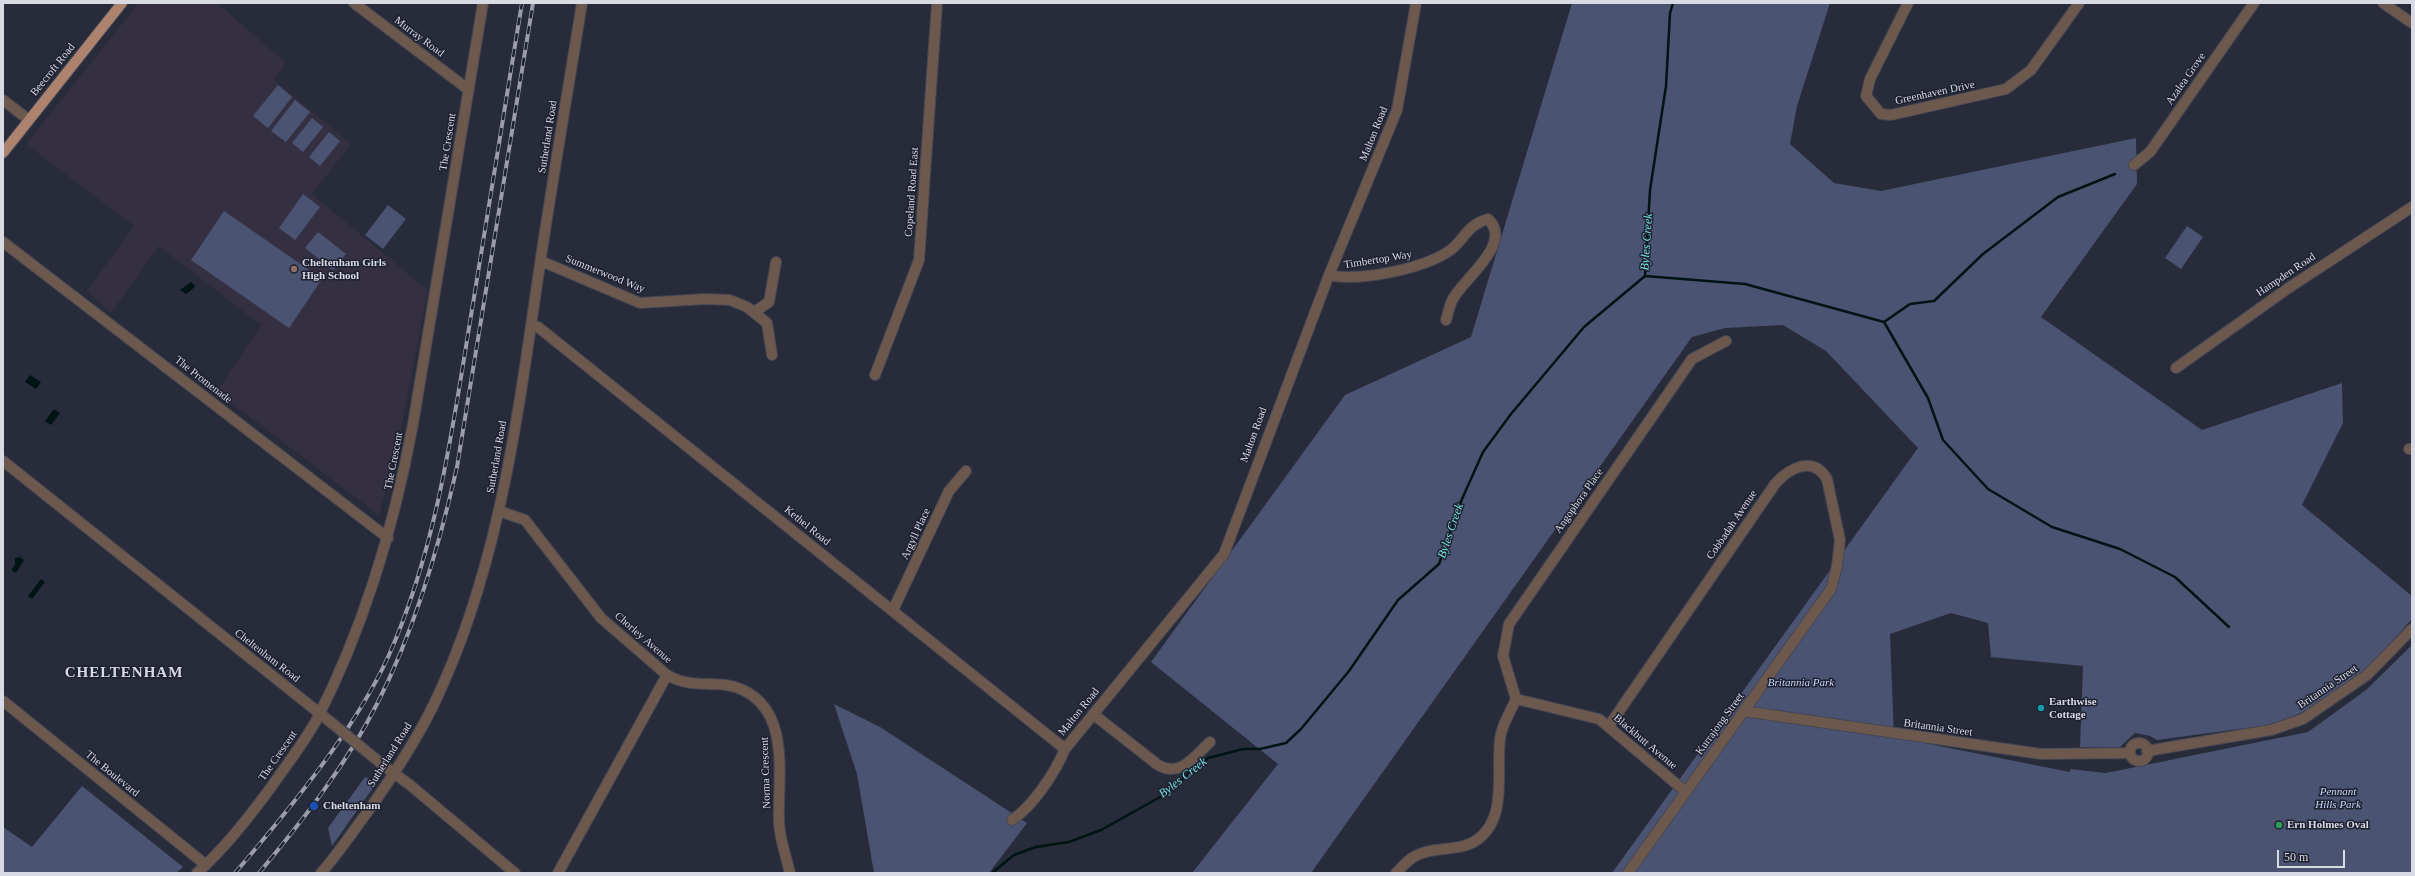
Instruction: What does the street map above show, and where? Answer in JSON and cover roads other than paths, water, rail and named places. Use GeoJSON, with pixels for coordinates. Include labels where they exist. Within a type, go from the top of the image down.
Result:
{"type":"FeatureCollection","features":[{"type":"Feature","properties":{"kind":"main road","name":"Beecroft Road"},"geometry":{"type":"LineString","coordinates":[[3,153],[122,3]]}},
{"type":"Feature","properties":{"kind":"street","name":"Murray Road"},"geometry":{"type":"LineString","coordinates":[[354,3],[469,90]]}},
{"type":"Feature","properties":{"kind":"street","name":"The Crescent"},"geometry":{"type":"LineString","coordinates":[[197,873],[206,865],[260,802],[296,752],[320,713],[357,631],[388,538],[413,424],[483,3]]}},
{"type":"Feature","properties":{"kind":"street","name":"Sutherland Road"},"geometry":{"type":"LineString","coordinates":[[321,873],[337,856],[395,774],[431,710],[453,660],[484,571],[499,511],[531,326],[540,261],[582,3]]}},
{"type":"Feature","properties":{"kind":"street","name":"Copeland Road East"},"geometry":{"type":"LineString","coordinates":[[875,375],[919,260],[937,3]]}},
{"type":"Feature","properties":{"kind":"street","name":"Malton Road"},"geometry":{"type":"LineString","coordinates":[[1012,820],[1023,812],[1055,770],[1065,749],[1224,554],[1329,275],[1397,110],[1416,3]]}},
{"type":"Feature","properties":{"kind":"street","name":"Greenhaven Drive"},"geometry":{"type":"LineString","coordinates":[[1908,3],[1870,79],[1866,96],[1881,114],[1891,115],[2006,89],[2030,70],[2079,3]]}},
{"type":"Feature","properties":{"kind":"street","name":"Azalea Grove"},"geometry":{"type":"LineString","coordinates":[[2134,165],[2150,152],[2254,3]]}},
{"type":"Feature","properties":{"kind":"street"},"geometry":{"type":"LineString","coordinates":[[2383,3],[2412,23]]}},
{"type":"Feature","properties":{"kind":"street"},"geometry":{"type":"LineString","coordinates":[[3,100],[29,120]]}},
{"type":"Feature","properties":{"kind":"street","name":"Hampden Road"},"geometry":{"type":"LineString","coordinates":[[2176,368],[2286,289],[2412,206]]}},
{"type":"Feature","properties":{"kind":"street","name":"Timbertop Way"},"geometry":{"type":"LineString","coordinates":[[1329,275],[1343,278],[1415,268],[1448,253],[1476,222],[1488,219],[1494,225],[1497,240],[1486,258],[1452,300],[1446,320]]}},
{"type":"Feature","properties":{"kind":"street","name":"The Promenade"},"geometry":{"type":"LineString","coordinates":[[3,242],[388,538]]}},
{"type":"Feature","properties":{"kind":"street","name":"Summerwood Way"},"geometry":{"type":"LineString","coordinates":[[540,261],[640,303],[720,299],[739,303],[754,312],[768,325],[772,355]]}},
{"type":"Feature","properties":{"kind":"street"},"geometry":{"type":"LineString","coordinates":[[754,312],[770,302],[776,262]]}},
{"type":"Feature","properties":{"kind":"street","name":"Kethel Road"},"geometry":{"type":"LineString","coordinates":[[531,326],[538,328],[893,610],[1065,749]]}},
{"type":"Feature","properties":{"kind":"street","name":"Angophora Place"},"geometry":{"type":"LineString","coordinates":[[1516,699],[1503,656],[1509,624],[1692,359],[1726,341]]}},
{"type":"Feature","properties":{"kind":"street","name":"Cheltenham Road"},"geometry":{"type":"LineString","coordinates":[[3,461],[320,713],[514,873]]}},
{"type":"Feature","properties":{"kind":"street","name":"Cobbadah Avenue"},"geometry":{"type":"LineString","coordinates":[[1609,726],[1775,484],[1785,473],[1802,465],[1818,468],[1823,472],[1827,479],[1832,499],[1840,540],[1837,566],[1832,589]]}},
{"type":"Feature","properties":{"kind":"street","name":"Argyll Place"},"geometry":{"type":"LineString","coordinates":[[893,610],[949,491],[966,470]]}},
{"type":"Feature","properties":{"kind":"street","name":"Chorley Avenue"},"geometry":{"type":"LineString","coordinates":[[499,511],[525,520],[601,618],[621,637],[667,675],[558,873]]}},
{"type":"Feature","properties":{"kind":"street","name":"Kurrajong Street"},"geometry":{"type":"LineString","coordinates":[[1628,873],[1832,589]]}},
{"type":"Feature","properties":{"kind":"street","name":"Britannia Street"},"geometry":{"type":"LineString","coordinates":[[1743,711],[2041,754],[2130,753],[2132,746],[2138,743],[2144,745],[2147,751],[2271,730],[2303,718],[2367,676],[2412,629]]}},
{"type":"Feature","properties":{"kind":"street","name":"Norma Crescent"},"geometry":{"type":"LineString","coordinates":[[667,675],[685,684],[723,685],[745,691],[761,704],[773,721],[778,744],[780,833],[790,873]]}},
{"type":"Feature","properties":{"kind":"street"},"geometry":{"type":"LineString","coordinates":[[1396,873],[1412,858],[1421,854],[1470,844],[1483,835],[1491,824],[1496,812],[1500,738],[1516,699]]}},
{"type":"Feature","properties":{"kind":"street","name":"Blackbutt Avenue"},"geometry":{"type":"LineString","coordinates":[[1516,699],[1599,719],[1686,792]]}},
{"type":"Feature","properties":{"kind":"street","name":"The Boulevard"},"geometry":{"type":"LineString","coordinates":[[3,701],[206,865]]}},
{"type":"Feature","properties":{"kind":"street"},"geometry":{"type":"LineString","coordinates":[[1093,714],[1158,765],[1169,770],[1183,767],[1210,742]]}},
{"type":"Feature","properties":{"kind":"waterway","name":"Byles Creek"},"geometry":{"type":"LineString","coordinates":[[992,873],[1014,855],[1036,847],[1069,842],[1101,830],[1171,791],[1194,768],[1208,758],[1243,749],[1260,749],[1286,743],[1301,729],[1349,671],[1398,600],[1439,564],[1462,499],[1483,452],[1511,414],[1584,327],[1645,276],[1650,190],[1666,86],[1670,13],[1673,3]]}},
{"type":"Feature","properties":{"kind":"waterway"},"geometry":{"type":"LineString","coordinates":[[1884,322],[1910,304],[1934,301],[1983,254],[2058,197],[2115,174]]}},
{"type":"Feature","properties":{"kind":"waterway"},"geometry":{"type":"LineString","coordinates":[[1645,276],[1745,284],[1884,322],[1928,398],[1943,440],[1988,489],[2052,527],[2120,549],[2175,577],[2229,627]]}},
{"type":"Feature","properties":{"kind":"railway"},"geometry":{"type":"LineString","coordinates":[[235,873],[298,797],[339,741],[375,683],[389,655],[405,616],[430,535],[448,453],[522,3]]}},
{"type":"Feature","properties":{"kind":"railway"},"geometry":{"type":"LineString","coordinates":[[259,873],[292,833],[323,791],[366,725],[403,646],[425,587],[457,467],[533,3]]}},
{"type":"Feature","properties":{"kind":"place","name":"Cheltenham Girls High School"},"geometry":{"type":"Point","coordinates":[294,269]}},
{"type":"Feature","properties":{"kind":"place","name":"Earthwise Cottage"},"geometry":{"type":"Point","coordinates":[2041,708]}},
{"type":"Feature","properties":{"kind":"place","name":"Cheltenham"},"geometry":{"type":"Point","coordinates":[314,806]}},
{"type":"Feature","properties":{"kind":"place","name":"Ern Holmes Oval"},"geometry":{"type":"Point","coordinates":[2279,825]}},
{"type":"Feature","properties":{"kind":"district","name":"CHELTENHAM"},"geometry":{"type":"Point","coordinates":[124,673]}},
{"type":"Feature","properties":{"kind":"park label","name":"Britannia Park"},"geometry":{"type":"Point","coordinates":[1801,683]}},
{"type":"Feature","properties":{"kind":"park label","name":"Pennant Hills Park"},"geometry":{"type":"Point","coordinates":[2338,798]}}]}
